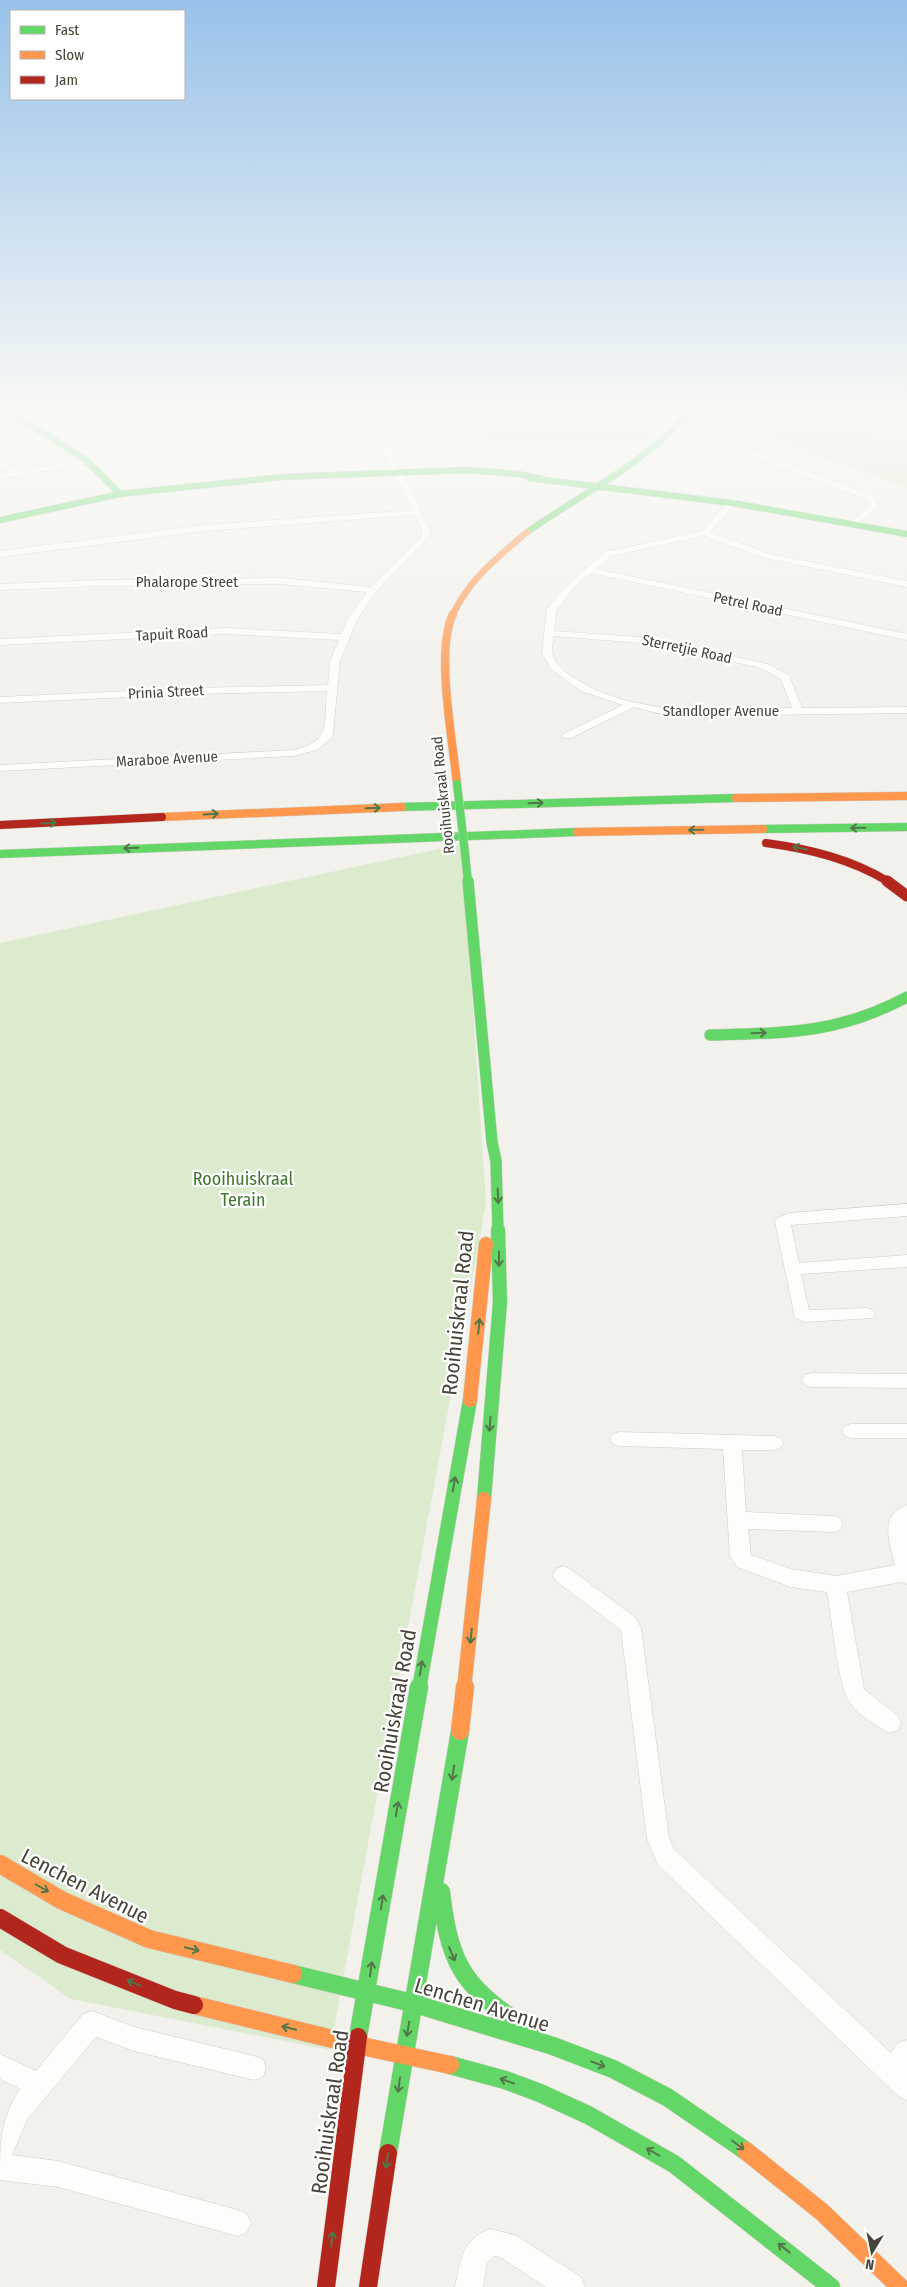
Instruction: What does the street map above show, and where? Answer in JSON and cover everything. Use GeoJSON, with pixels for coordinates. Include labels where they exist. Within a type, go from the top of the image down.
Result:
{"type":"FeatureCollection","features":[{"type":"Feature","properties":{"kind":"main road","name":"Rooihuiskraal Road"},"geometry":{"type":"LineString","coordinates":[[368,2287],[403,2056],[440,1854],[461,1725],[482,1526],[500,1302],[496,1161],[492,1142],[444,653],[447,628],[459,600],[486,565],[505,548],[549,519]]}},
{"type":"Feature","properties":{"kind":"main road"},"geometry":{"type":"LineString","coordinates":[[823,519],[907,534]]}},
{"type":"Feature","properties":{"kind":"main road"},"geometry":{"type":"LineString","coordinates":[[0,825],[315,810],[593,801],[907,796]]}},
{"type":"Feature","properties":{"kind":"main road"},"geometry":{"type":"LineString","coordinates":[[0,854],[589,832],[907,827]]}},
{"type":"Feature","properties":{"kind":"main road"},"geometry":{"type":"LineString","coordinates":[[160,847],[206,849],[496,840],[752,842],[798,847],[848,861],[886,880],[907,896]]}},
{"type":"Feature","properties":{"kind":"main road"},"geometry":{"type":"LineString","coordinates":[[710,1035],[790,1032],[836,1027],[868,1019],[894,1007],[907,997]]}},
{"type":"Feature","properties":{"kind":"main road","name":"Rooihuiskraal Road"},"geometry":{"type":"LineString","coordinates":[[326,2287],[357,2045],[474,1375],[485,1264],[492,1142]]}},
{"type":"Feature","properties":{"kind":"main road"},"geometry":{"type":"LineString","coordinates":[[440,1854],[443,1929],[457,1966],[476,1991],[553,2046]]}},
{"type":"Feature","properties":{"kind":"main road","name":"Lenchen Avenue"},"geometry":{"type":"LineString","coordinates":[[0,1864],[61,1900],[148,1939],[412,2003],[553,2046],[613,2069],[667,2097],[710,2124],[822,2212],[900,2287]]}},
{"type":"Feature","properties":{"kind":"main road"},"geometry":{"type":"LineString","coordinates":[[0,1918],[62,1955],[174,2000],[403,2056],[464,2068],[505,2080],[588,2114],[674,2164],[822,2278],[831,2287]]}},
{"type":"Feature","properties":{"kind":"street"},"geometry":{"type":"LineString","coordinates":[[0,554],[204,528],[328,519]]}},
{"type":"Feature","properties":{"kind":"street"},"geometry":{"type":"LineString","coordinates":[[332,688],[335,661],[344,637],[360,605],[427,534],[421,519]]}},
{"type":"Feature","properties":{"kind":"street"},"geometry":{"type":"LineString","coordinates":[[718,519],[705,533],[777,558],[907,584]]}},
{"type":"Feature","properties":{"kind":"street"},"geometry":{"type":"LineString","coordinates":[[853,524],[859,519]]}},
{"type":"Feature","properties":{"kind":"street","name":"Standloper Avenue"},"geometry":{"type":"LineString","coordinates":[[705,533],[613,552],[588,570],[571,586],[552,609],[548,633],[548,656],[563,675],[585,689],[630,704],[657,710],[688,713],[907,710]]}},
{"type":"Feature","properties":{"kind":"street","name":"Petrel Road"},"geometry":{"type":"LineString","coordinates":[[588,570],[907,637]]}},
{"type":"Feature","properties":{"kind":"street","name":"Phalarope Street"},"geometry":{"type":"LineString","coordinates":[[0,587],[99,583],[281,581],[373,590]]}},
{"type":"Feature","properties":{"kind":"street","name":"Tapuit Road"},"geometry":{"type":"LineString","coordinates":[[0,642],[226,631],[344,637]]}},
{"type":"Feature","properties":{"kind":"street","name":"Sterretjie Road"},"geometry":{"type":"LineString","coordinates":[[548,633],[644,639],[764,666],[785,677],[798,711]]}},
{"type":"Feature","properties":{"kind":"street","name":"Prinia Street"},"geometry":{"type":"LineString","coordinates":[[0,700],[195,690],[332,688]]}},
{"type":"Feature","properties":{"kind":"street","name":"Maraboe Avenue"},"geometry":{"type":"LineString","coordinates":[[0,768],[293,753],[314,748],[325,740],[328,734],[332,688]]}},
{"type":"Feature","properties":{"kind":"street"},"geometry":{"type":"LineString","coordinates":[[567,736],[630,704]]}},
{"type":"Feature","properties":{"kind":"street"},"geometry":{"type":"LineString","coordinates":[[867,1314],[805,1316],[801,1314],[783,1222],[786,1220],[907,1210]]}},
{"type":"Feature","properties":{"kind":"street"},"geometry":{"type":"LineString","coordinates":[[792,1269],[907,1261]]}},
{"type":"Feature","properties":{"kind":"street"},"geometry":{"type":"LineString","coordinates":[[812,1380],[907,1381]]}},
{"type":"Feature","properties":{"kind":"street"},"geometry":{"type":"LineString","coordinates":[[851,1431],[907,1431]]}},
{"type":"Feature","properties":{"kind":"street"},"geometry":{"type":"LineString","coordinates":[[619,1439],[774,1443]]}},
{"type":"Feature","properties":{"kind":"street"},"geometry":{"type":"LineString","coordinates":[[732,1442],[740,1556],[744,1561],[791,1578],[836,1585],[907,1574],[898,1529],[900,1519],[907,1514]]}},
{"type":"Feature","properties":{"kind":"street"},"geometry":{"type":"LineString","coordinates":[[737,1520],[833,1524]]}},
{"type":"Feature","properties":{"kind":"street"},"geometry":{"type":"LineString","coordinates":[[563,1575],[628,1623],[631,1628],[658,1839],[666,1857],[900,2079],[907,2052]]}},
{"type":"Feature","properties":{"kind":"street"},"geometry":{"type":"LineString","coordinates":[[836,1585],[854,1690],[858,1698],[890,1723]]}},
{"type":"Feature","properties":{"kind":"street"},"geometry":{"type":"LineString","coordinates":[[0,2153],[18,2111],[92,2023],[134,2039],[254,2068]]}},
{"type":"Feature","properties":{"kind":"street"},"geometry":{"type":"LineString","coordinates":[[0,2066],[38,2085]]}},
{"type":"Feature","properties":{"kind":"street"},"geometry":{"type":"LineString","coordinates":[[0,2167],[58,2174],[238,2223]]}},
{"type":"Feature","properties":{"kind":"street"},"geometry":{"type":"LineString","coordinates":[[469,2287],[475,2256],[490,2242],[505,2246],[570,2287]]}},
{"type":"Feature","properties":{"kind":"green space","name":"Rooihuiskraal Terain"},"geometry":{"type":"Polygon","coordinates":[[[462,844],[486,1204],[330,2050],[71,1999],[0,1950],[0,943],[462,844]]]}},
{"type":"Feature","properties":{"kind":"traffic: fast"},"geometry":{"type":"LineString","coordinates":[[0,520],[6,519]]}},
{"type":"Feature","properties":{"kind":"traffic: fast"},"geometry":{"type":"LineString","coordinates":[[527,532],[546,519]]}},
{"type":"Feature","properties":{"kind":"traffic: fast"},"geometry":{"type":"LineString","coordinates":[[821,519],[907,534]]}},
{"type":"Feature","properties":{"kind":"traffic: fast"},"geometry":{"type":"LineString","coordinates":[[457,784],[465,853]]}},
{"type":"Feature","properties":{"kind":"traffic: fast"},"geometry":{"type":"LineString","coordinates":[[402,807],[736,798]]}},
{"type":"Feature","properties":{"kind":"traffic: fast"},"geometry":{"type":"LineString","coordinates":[[763,829],[907,827]]}},
{"type":"Feature","properties":{"kind":"traffic: fast"},"geometry":{"type":"LineString","coordinates":[[0,854],[577,832]]}},
{"type":"Feature","properties":{"kind":"traffic: fast"},"geometry":{"type":"LineString","coordinates":[[465,853],[492,1142],[496,1161],[500,1302],[484,1499]]}},
{"type":"Feature","properties":{"kind":"traffic: fast"},"geometry":{"type":"LineString","coordinates":[[710,1035],[762,1034],[836,1026],[883,1010],[907,997]]}},
{"type":"Feature","properties":{"kind":"traffic: fast"},"geometry":{"type":"LineString","coordinates":[[358,2037],[470,1400]]}},
{"type":"Feature","properties":{"kind":"traffic: fast"},"geometry":{"type":"LineString","coordinates":[[388,2153],[403,2056],[460,1731]]}},
{"type":"Feature","properties":{"kind":"traffic: fast"},"geometry":{"type":"LineString","coordinates":[[441,1892],[449,1941],[456,1960],[465,1976],[492,2004],[532,2032]]}},
{"type":"Feature","properties":{"kind":"traffic: fast"},"geometry":{"type":"LineString","coordinates":[[293,1974],[412,2003],[553,2046],[613,2069],[667,2097],[746,2151]]}},
{"type":"Feature","properties":{"kind":"traffic: fast"},"geometry":{"type":"LineString","coordinates":[[450,2065],[505,2080],[540,2093],[588,2115],[674,2164],[831,2287]]}},
{"type":"Feature","properties":{"kind":"traffic: slow"},"geometry":{"type":"LineString","coordinates":[[457,784],[444,657],[449,622],[462,595],[481,571],[527,532]]}},
{"type":"Feature","properties":{"kind":"traffic: slow"},"geometry":{"type":"LineString","coordinates":[[736,798],[907,796]]}},
{"type":"Feature","properties":{"kind":"traffic: slow"},"geometry":{"type":"LineString","coordinates":[[162,817],[402,807]]}},
{"type":"Feature","properties":{"kind":"traffic: slow"},"geometry":{"type":"LineString","coordinates":[[577,832],[763,829]]}},
{"type":"Feature","properties":{"kind":"traffic: slow"},"geometry":{"type":"LineString","coordinates":[[470,1400],[486,1244]]}},
{"type":"Feature","properties":{"kind":"traffic: slow"},"geometry":{"type":"LineString","coordinates":[[460,1731],[484,1499]]}},
{"type":"Feature","properties":{"kind":"traffic: slow"},"geometry":{"type":"LineString","coordinates":[[0,1864],[61,1900],[149,1939],[293,1974]]}},
{"type":"Feature","properties":{"kind":"traffic: slow"},"geometry":{"type":"LineString","coordinates":[[194,2005],[357,2045],[450,2065]]}},
{"type":"Feature","properties":{"kind":"traffic: slow"},"geometry":{"type":"LineString","coordinates":[[746,2151],[822,2212],[900,2287]]}},
{"type":"Feature","properties":{"kind":"traffic: jam"},"geometry":{"type":"LineString","coordinates":[[0,825],[162,817]]}},
{"type":"Feature","properties":{"kind":"traffic: jam"},"geometry":{"type":"LineString","coordinates":[[766,843],[823,853],[858,865],[891,884],[907,896]]}},
{"type":"Feature","properties":{"kind":"traffic: jam"},"geometry":{"type":"LineString","coordinates":[[0,1918],[62,1955],[175,2000],[194,2005]]}},
{"type":"Feature","properties":{"kind":"traffic: jam"},"geometry":{"type":"LineString","coordinates":[[326,2287],[358,2037]]}},
{"type":"Feature","properties":{"kind":"traffic: jam"},"geometry":{"type":"LineString","coordinates":[[368,2287],[388,2153]]}}]}
